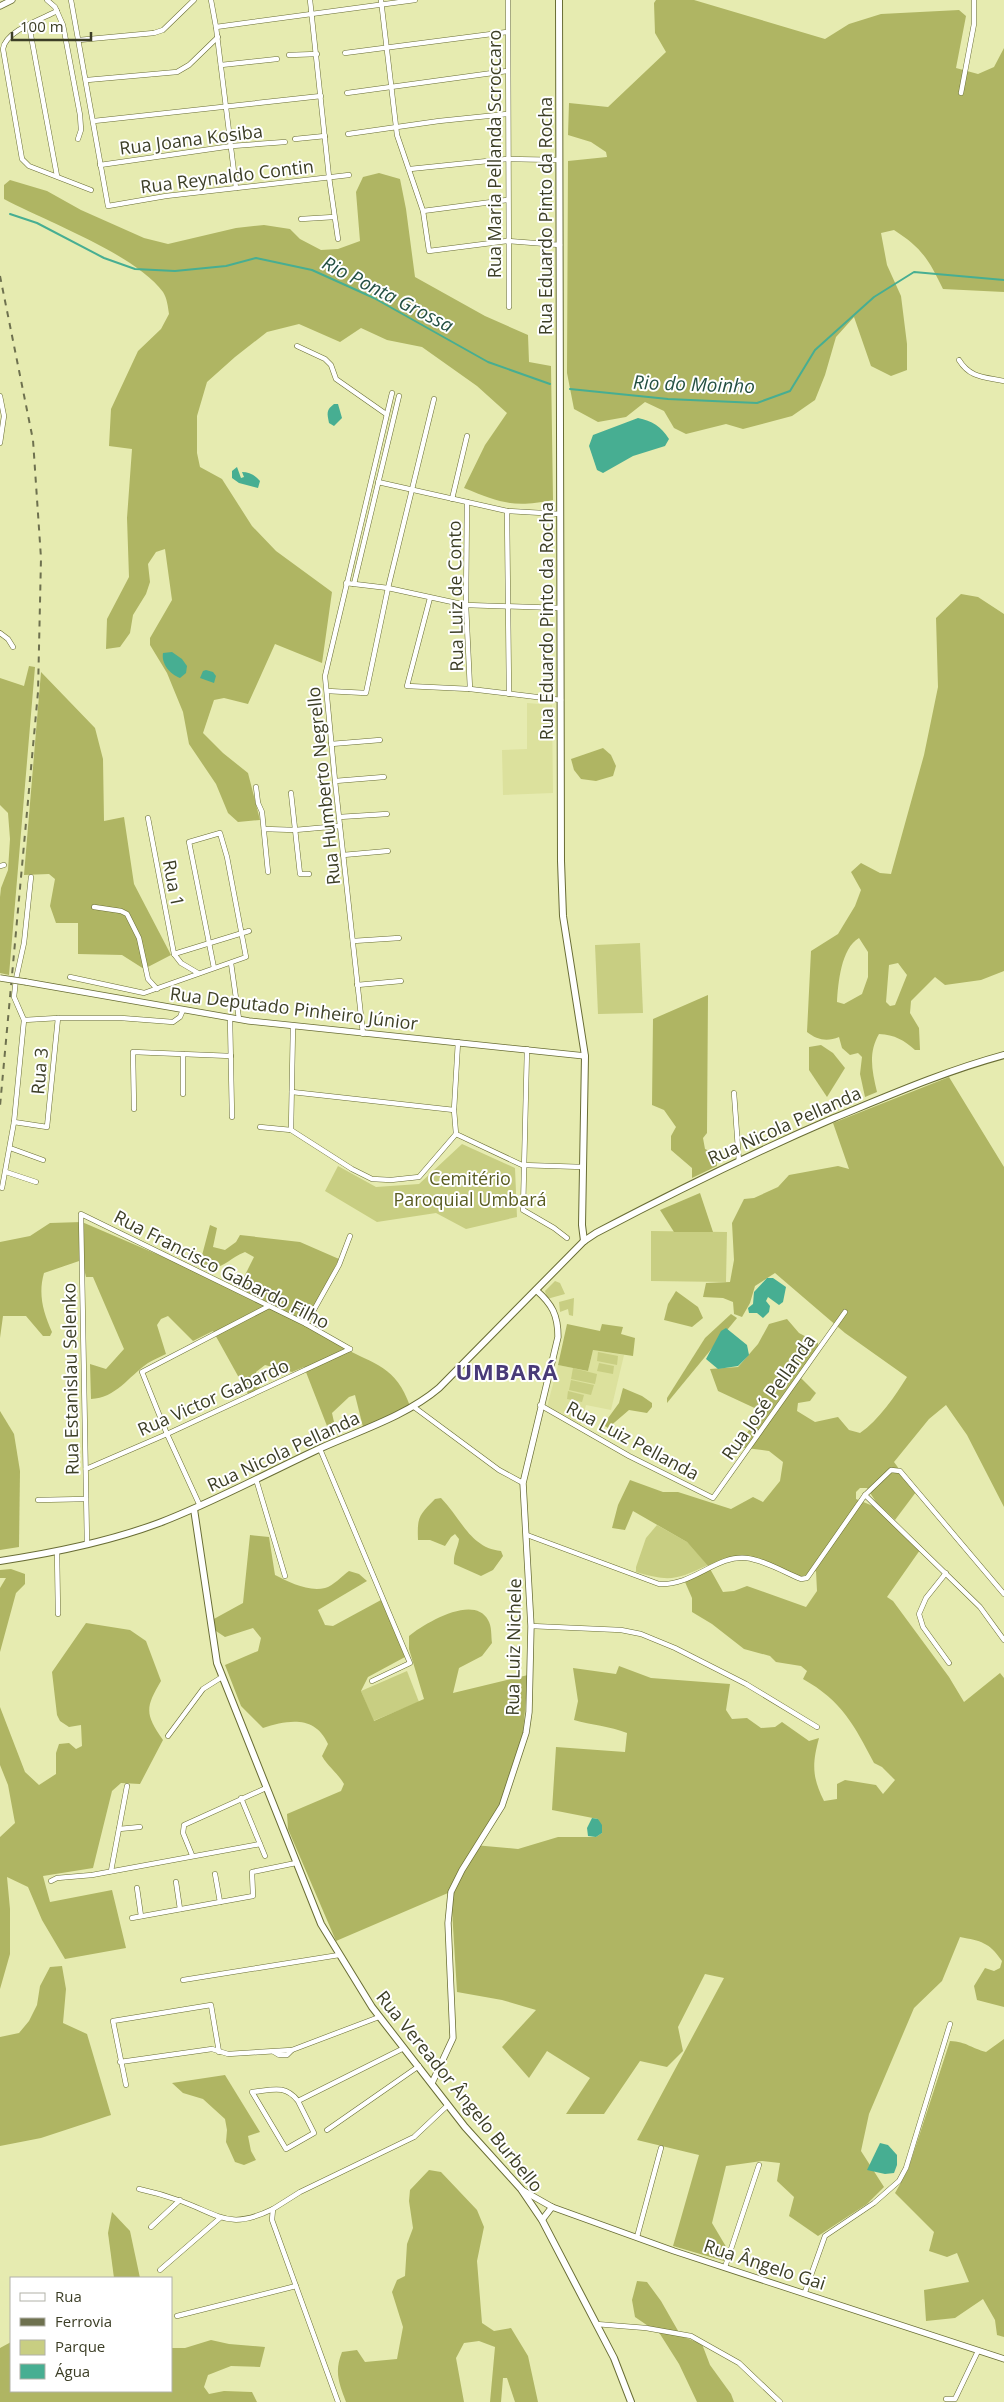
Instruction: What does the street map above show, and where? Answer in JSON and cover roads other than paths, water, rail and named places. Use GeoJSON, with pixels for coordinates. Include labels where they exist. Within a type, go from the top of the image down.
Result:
{"type":"FeatureCollection","features":[{"type":"Feature","properties":{"kind":"main road","name":"Rua Eduardo Pinto da Rocha"},"geometry":{"type":"LineString","coordinates":[[559,0],[560,608],[563,916],[585,1056],[582,1224],[584,1241]]}},
{"type":"Feature","properties":{"kind":"main road","name":"Rua Nicola Pellanda"},"geometry":{"type":"LineString","coordinates":[[0,1561],[87,1544],[157,1524],[197,1508],[256,1478],[414,1407],[439,1388],[584,1241],[623,1218],[739,1162],[889,1094],[949,1072],[1004,1055]]}},
{"type":"Feature","properties":{"kind":"main road","name":"Rua Vereador Ângelo Burbello"},"geometry":{"type":"LineString","coordinates":[[197,1508],[214,1644],[222,1677],[318,1918],[338,1955],[379,2017],[419,2066],[448,2106],[521,2189],[542,2220],[618,2365],[631,2402]]}},
{"type":"Feature","properties":{"kind":"street"},"geometry":{"type":"LineString","coordinates":[[0,6],[12,0]]}},
{"type":"Feature","properties":{"kind":"street"},"geometry":{"type":"LineString","coordinates":[[48,0],[56,9]]}},
{"type":"Feature","properties":{"kind":"street"},"geometry":{"type":"LineString","coordinates":[[55,0],[62,25],[80,115],[81,130],[78,139]]}},
{"type":"Feature","properties":{"kind":"street"},"geometry":{"type":"LineString","coordinates":[[71,0],[87,80],[100,165]]}},
{"type":"Feature","properties":{"kind":"street"},"geometry":{"type":"LineString","coordinates":[[79,40],[154,33],[163,30],[194,0]]}},
{"type":"Feature","properties":{"kind":"street"},"geometry":{"type":"LineString","coordinates":[[211,0],[218,37],[236,188]]}},
{"type":"Feature","properties":{"kind":"street"},"geometry":{"type":"LineString","coordinates":[[310,0],[329,177],[338,239]]}},
{"type":"Feature","properties":{"kind":"street"},"geometry":{"type":"LineString","coordinates":[[216,28],[381,2],[415,0]]}},
{"type":"Feature","properties":{"kind":"street","name":"Rua Maria Pellanda Scroccaro"},"geometry":{"type":"LineString","coordinates":[[508,0],[507,242],[509,307]]}},
{"type":"Feature","properties":{"kind":"street"},"geometry":{"type":"LineString","coordinates":[[961,93],[974,24],[974,0]]}},
{"type":"Feature","properties":{"kind":"street"},"geometry":{"type":"LineString","coordinates":[[381,2],[396,128],[423,211],[429,251],[507,242],[560,245]]}},
{"type":"Feature","properties":{"kind":"street"},"geometry":{"type":"LineString","coordinates":[[56,9],[6,38],[3,49],[22,159],[29,166],[91,190]]}},
{"type":"Feature","properties":{"kind":"street"},"geometry":{"type":"LineString","coordinates":[[28,25],[56,176]]}},
{"type":"Feature","properties":{"kind":"street"},"geometry":{"type":"LineString","coordinates":[[345,53],[508,32]]}},
{"type":"Feature","properties":{"kind":"street"},"geometry":{"type":"LineString","coordinates":[[87,80],[177,72],[189,65],[218,37]]}},
{"type":"Feature","properties":{"kind":"street"},"geometry":{"type":"LineString","coordinates":[[289,55],[316,54]]}},
{"type":"Feature","properties":{"kind":"street"},"geometry":{"type":"LineString","coordinates":[[221,65],[277,59]]}},
{"type":"Feature","properties":{"kind":"street"},"geometry":{"type":"LineString","coordinates":[[347,93],[507,72]]}},
{"type":"Feature","properties":{"kind":"street"},"geometry":{"type":"LineString","coordinates":[[94,121],[321,96]]}},
{"type":"Feature","properties":{"kind":"street"},"geometry":{"type":"LineString","coordinates":[[348,134],[439,121],[507,114]]}},
{"type":"Feature","properties":{"kind":"street"},"geometry":{"type":"LineString","coordinates":[[295,139],[325,136]]}},
{"type":"Feature","properties":{"kind":"street","name":"Rua Joana Kosiba"},"geometry":{"type":"LineString","coordinates":[[100,165],[232,146],[285,142]]}},
{"type":"Feature","properties":{"kind":"street"},"geometry":{"type":"LineString","coordinates":[[410,169],[507,159],[559,160]]}},
{"type":"Feature","properties":{"kind":"street","name":"Rua Reynaldo Contin"},"geometry":{"type":"LineString","coordinates":[[100,165],[108,206],[166,196],[349,175]]}},
{"type":"Feature","properties":{"kind":"street"},"geometry":{"type":"LineString","coordinates":[[423,211],[507,200]]}},
{"type":"Feature","properties":{"kind":"street"},"geometry":{"type":"LineString","coordinates":[[301,219],[334,217]]}},
{"type":"Feature","properties":{"kind":"street"},"geometry":{"type":"LineString","coordinates":[[298,346],[325,359],[331,365],[336,378],[386,414]]}},
{"type":"Feature","properties":{"kind":"street"},"geometry":{"type":"LineString","coordinates":[[959,360],[965,370],[972,375],[1004,381]]}},
{"type":"Feature","properties":{"kind":"street","name":"Rua Humberto Negrello"},"geometry":{"type":"LineString","coordinates":[[363,1034],[325,676],[392,393]]}},
{"type":"Feature","properties":{"kind":"street"},"geometry":{"type":"LineString","coordinates":[[0,396],[4,416],[4,432],[0,443]]}},
{"type":"Feature","properties":{"kind":"street"},"geometry":{"type":"LineString","coordinates":[[354,584],[399,396]]}},
{"type":"Feature","properties":{"kind":"street"},"geometry":{"type":"LineString","coordinates":[[327,691],[366,692],[388,588],[434,399]]}},
{"type":"Feature","properties":{"kind":"street"},"geometry":{"type":"LineString","coordinates":[[452,499],[467,436]]}},
{"type":"Feature","properties":{"kind":"street"},"geometry":{"type":"LineString","coordinates":[[378,482],[507,511],[560,514]]}},
{"type":"Feature","properties":{"kind":"street","name":"Rua Luiz de Conto"},"geometry":{"type":"LineString","coordinates":[[467,502],[466,605],[470,689]]}},
{"type":"Feature","properties":{"kind":"street"},"geometry":{"type":"LineString","coordinates":[[507,511],[509,694]]}},
{"type":"Feature","properties":{"kind":"street"},"geometry":{"type":"LineString","coordinates":[[346,583],[388,588],[466,605],[560,608]]}},
{"type":"Feature","properties":{"kind":"street"},"geometry":{"type":"LineString","coordinates":[[430,598],[407,686],[470,689],[561,700]]}},
{"type":"Feature","properties":{"kind":"street"},"geometry":{"type":"LineString","coordinates":[[0,634],[8,639],[13,647]]}},
{"type":"Feature","properties":{"kind":"street"},"geometry":{"type":"LineString","coordinates":[[331,744],[380,740]]}},
{"type":"Feature","properties":{"kind":"street"},"geometry":{"type":"LineString","coordinates":[[335,781],[384,777]]}},
{"type":"Feature","properties":{"kind":"street"},"geometry":{"type":"LineString","coordinates":[[256,787],[264,829],[268,872]]}},
{"type":"Feature","properties":{"kind":"street"},"geometry":{"type":"LineString","coordinates":[[291,793],[300,874],[309,874]]}},
{"type":"Feature","properties":{"kind":"street"},"geometry":{"type":"LineString","coordinates":[[339,817],[387,814]]}},
{"type":"Feature","properties":{"kind":"street","name":"Rua 1"},"geometry":{"type":"LineString","coordinates":[[148,818],[174,954]]}},
{"type":"Feature","properties":{"kind":"street"},"geometry":{"type":"LineString","coordinates":[[264,829],[295,830],[340,826]]}},
{"type":"Feature","properties":{"kind":"street"},"geometry":{"type":"LineString","coordinates":[[70,977],[144,993],[246,957],[227,857],[220,833],[189,842],[214,968]]}},
{"type":"Feature","properties":{"kind":"street"},"geometry":{"type":"LineString","coordinates":[[343,855],[388,851]]}},
{"type":"Feature","properties":{"kind":"street"},"geometry":{"type":"LineString","coordinates":[[2,1188],[14,1122],[24,1020],[14,997],[24,943],[31,877]]}},
{"type":"Feature","properties":{"kind":"street"},"geometry":{"type":"LineString","coordinates":[[94,907],[121,911],[127,914],[139,938],[148,979],[157,989]]}},
{"type":"Feature","properties":{"kind":"street"},"geometry":{"type":"LineString","coordinates":[[198,973],[181,963],[174,954],[249,931]]}},
{"type":"Feature","properties":{"kind":"street"},"geometry":{"type":"LineString","coordinates":[[353,941],[399,938]]}},
{"type":"Feature","properties":{"kind":"street"},"geometry":{"type":"LineString","coordinates":[[231,963],[239,1019]]}},
{"type":"Feature","properties":{"kind":"street","name":"Rua Deputado Pinheiro Júnior"},"geometry":{"type":"LineString","coordinates":[[0,978],[230,1018],[363,1034],[585,1056]]}},
{"type":"Feature","properties":{"kind":"street"},"geometry":{"type":"LineString","coordinates":[[357,985],[401,981]]}},
{"type":"Feature","properties":{"kind":"street"},"geometry":{"type":"LineString","coordinates":[[24,1020],[121,1018],[173,1022],[180,1017],[183,1010]]}},
{"type":"Feature","properties":{"kind":"street","name":"Rua 3"},"geometry":{"type":"LineString","coordinates":[[14,1122],[47,1127],[58,1018]]}},
{"type":"Feature","properties":{"kind":"street"},"geometry":{"type":"LineString","coordinates":[[230,1018],[232,1117]]}},
{"type":"Feature","properties":{"kind":"street"},"geometry":{"type":"LineString","coordinates":[[291,1130],[293,1026]]}},
{"type":"Feature","properties":{"kind":"street"},"geometry":{"type":"LineString","coordinates":[[260,1127],[291,1130],[352,1169],[372,1179],[398,1180],[419,1177],[456,1134],[454,1110],[458,1042]]}},
{"type":"Feature","properties":{"kind":"street"},"geometry":{"type":"LineString","coordinates":[[527,1050],[522,1164],[523,1210],[567,1238]]}},
{"type":"Feature","properties":{"kind":"street"},"geometry":{"type":"LineString","coordinates":[[134,1109],[133,1052],[231,1056]]}},
{"type":"Feature","properties":{"kind":"street"},"geometry":{"type":"LineString","coordinates":[[183,1054],[184,1094]]}},
{"type":"Feature","properties":{"kind":"street"},"geometry":{"type":"LineString","coordinates":[[292,1092],[454,1110]]}},
{"type":"Feature","properties":{"kind":"street"},"geometry":{"type":"LineString","coordinates":[[734,1094],[739,1162]]}},
{"type":"Feature","properties":{"kind":"street"},"geometry":{"type":"LineString","coordinates":[[456,1134],[522,1164],[583,1167]]}},
{"type":"Feature","properties":{"kind":"street"},"geometry":{"type":"LineString","coordinates":[[10,1148],[43,1160]]}},
{"type":"Feature","properties":{"kind":"street"},"geometry":{"type":"LineString","coordinates":[[6,1172],[36,1182]]}},
{"type":"Feature","properties":{"kind":"street","name":"Rua Francisco Gabardo Filho"},"geometry":{"type":"LineString","coordinates":[[81,1214],[306,1324],[350,1349]]}},
{"type":"Feature","properties":{"kind":"street","name":"Rua Estanislau Selenko"},"geometry":{"type":"LineString","coordinates":[[81,1214],[87,1544]]}},
{"type":"Feature","properties":{"kind":"street"},"geometry":{"type":"LineString","coordinates":[[306,1324],[340,1265],[350,1236]]}},
{"type":"Feature","properties":{"kind":"street","name":"Rua Luiz Nichele"},"geometry":{"type":"LineString","coordinates":[[432,2083],[453,2038],[448,1923],[450,1898],[462,1870],[502,1806],[517,1762],[529,1712],[531,1626],[523,1483],[558,1337],[558,1324],[552,1306],[536,1290]]}},
{"type":"Feature","properties":{"kind":"street"},"geometry":{"type":"LineString","coordinates":[[197,1508],[142,1372],[269,1306]]}},
{"type":"Feature","properties":{"kind":"street","name":"Rua José Pellanda"},"geometry":{"type":"LineString","coordinates":[[713,1498],[845,1312]]}},
{"type":"Feature","properties":{"kind":"street","name":"Rua Victor Gabardo"},"geometry":{"type":"LineString","coordinates":[[86,1468],[167,1434],[350,1349]]}},
{"type":"Feature","properties":{"kind":"street","name":"Rua Luiz Pellanda"},"geometry":{"type":"LineString","coordinates":[[540,1406],[629,1456],[713,1498]]}},
{"type":"Feature","properties":{"kind":"street"},"geometry":{"type":"LineString","coordinates":[[414,1407],[500,1470],[523,1483]]}},
{"type":"Feature","properties":{"kind":"street"},"geometry":{"type":"LineString","coordinates":[[320,1449],[410,1663],[372,1681]]}},
{"type":"Feature","properties":{"kind":"street"},"geometry":{"type":"LineString","coordinates":[[527,1535],[659,1584],[679,1583],[726,1560],[746,1558],[801,1579],[807,1578],[865,1496],[891,1470],[900,1471],[1004,1594]]}},
{"type":"Feature","properties":{"kind":"street"},"geometry":{"type":"LineString","coordinates":[[256,1478],[285,1576]]}},
{"type":"Feature","properties":{"kind":"street"},"geometry":{"type":"LineString","coordinates":[[865,1496],[980,1607],[1004,1640]]}},
{"type":"Feature","properties":{"kind":"street"},"geometry":{"type":"LineString","coordinates":[[38,1500],[86,1499]]}},
{"type":"Feature","properties":{"kind":"street"},"geometry":{"type":"LineString","coordinates":[[57,1551],[58,1614]]}},
{"type":"Feature","properties":{"kind":"street"},"geometry":{"type":"LineString","coordinates":[[946,1573],[923,1603],[919,1614],[923,1627],[949,1663]]}},
{"type":"Feature","properties":{"kind":"street"},"geometry":{"type":"LineString","coordinates":[[531,1626],[621,1630],[641,1634],[675,1648],[746,1684],[817,1727]]}},
{"type":"Feature","properties":{"kind":"street"},"geometry":{"type":"LineString","coordinates":[[168,1736],[203,1689],[222,1677]]}},
{"type":"Feature","properties":{"kind":"street"},"geometry":{"type":"LineString","coordinates":[[111,1871],[127,1786]]}},
{"type":"Feature","properties":{"kind":"street"},"geometry":{"type":"LineString","coordinates":[[192,1855],[183,1832],[184,1825],[266,1788]]}},
{"type":"Feature","properties":{"kind":"street"},"geometry":{"type":"LineString","coordinates":[[241,1798],[264,1856]]}},
{"type":"Feature","properties":{"kind":"street"},"geometry":{"type":"LineString","coordinates":[[119,1828],[140,1827]]}},
{"type":"Feature","properties":{"kind":"street"},"geometry":{"type":"LineString","coordinates":[[51,1881],[57,1878],[111,1871],[260,1844]]}},
{"type":"Feature","properties":{"kind":"street"},"geometry":{"type":"LineString","coordinates":[[132,1918],[253,1896],[252,1872],[296,1863]]}},
{"type":"Feature","properties":{"kind":"street"},"geometry":{"type":"LineString","coordinates":[[215,1874],[220,1902]]}},
{"type":"Feature","properties":{"kind":"street"},"geometry":{"type":"LineString","coordinates":[[176,1882],[180,1909]]}},
{"type":"Feature","properties":{"kind":"street"},"geometry":{"type":"LineString","coordinates":[[137,1888],[141,1916]]}},
{"type":"Feature","properties":{"kind":"street"},"geometry":{"type":"LineString","coordinates":[[183,1980],[338,1955]]}},
{"type":"Feature","properties":{"kind":"street"},"geometry":{"type":"LineString","coordinates":[[126,2085],[113,2021],[211,2006],[219,2052]]}},
{"type":"Feature","properties":{"kind":"street"},"geometry":{"type":"LineString","coordinates":[[120,2062],[212,2049],[228,2054],[292,2050],[379,2017]]}},
{"type":"Feature","properties":{"kind":"street"},"geometry":{"type":"LineString","coordinates":[[805,2292],[825,2236],[874,2203],[899,2182],[906,2168],[950,2024]]}},
{"type":"Feature","properties":{"kind":"street"},"geometry":{"type":"LineString","coordinates":[[298,2101],[404,2048]]}},
{"type":"Feature","properties":{"kind":"street"},"geometry":{"type":"LineString","coordinates":[[327,2130],[419,2066]]}},
{"type":"Feature","properties":{"kind":"street"},"geometry":{"type":"LineString","coordinates":[[285,2089],[291,2092],[298,2101],[314,2132],[286,2149],[252,2092],[285,2089]]}},
{"type":"Feature","properties":{"kind":"street"},"geometry":{"type":"LineString","coordinates":[[139,2188],[180,2200],[220,2218],[239,2221],[256,2217],[300,2192],[414,2137],[448,2106]]}},
{"type":"Feature","properties":{"kind":"street"},"geometry":{"type":"LineString","coordinates":[[637,2238],[661,2148]]}},
{"type":"Feature","properties":{"kind":"street"},"geometry":{"type":"LineString","coordinates":[[725,2267],[758,2165]]}},
{"type":"Feature","properties":{"kind":"street","name":"Rua Ângelo Gai"},"geometry":{"type":"LineString","coordinates":[[521,2189],[552,2207],[637,2238],[1004,2359]]}},
{"type":"Feature","properties":{"kind":"street"},"geometry":{"type":"LineString","coordinates":[[151,2227],[180,2200]]}},
{"type":"Feature","properties":{"kind":"street"},"geometry":{"type":"LineString","coordinates":[[542,2220],[552,2207]]}},
{"type":"Feature","properties":{"kind":"street"},"geometry":{"type":"LineString","coordinates":[[273,2209],[272,2220],[338,2402]]}},
{"type":"Feature","properties":{"kind":"street"},"geometry":{"type":"LineString","coordinates":[[160,2270],[220,2218]]}},
{"type":"Feature","properties":{"kind":"street"},"geometry":{"type":"LineString","coordinates":[[178,2316],[296,2286]]}},
{"type":"Feature","properties":{"kind":"street"},"geometry":{"type":"LineString","coordinates":[[595,2324],[646,2328],[691,2336],[739,2363],[780,2402]]}},
{"type":"Feature","properties":{"kind":"street"},"geometry":{"type":"LineString","coordinates":[[946,2399],[955,2399],[978,2351]]}},
{"type":"Feature","properties":{"kind":"water"},"geometry":{"type":"Polygon","coordinates":[[[334,404],[338,404],[342,418],[334,426],[329,423],[328,410],[334,404]]]}},
{"type":"Feature","properties":{"kind":"water"},"geometry":{"type":"Polygon","coordinates":[[[638,418],[652,423],[663,431],[669,439],[665,446],[633,456],[603,473],[597,470],[589,446],[593,435],[638,418]]]}},
{"type":"Feature","properties":{"kind":"water"},"geometry":{"type":"Polygon","coordinates":[[[237,467],[241,478],[244,477],[242,472],[249,473],[260,481],[258,488],[239,483],[232,478],[232,471],[237,467]]]}},
{"type":"Feature","properties":{"kind":"water"},"geometry":{"type":"Polygon","coordinates":[[[172,652],[182,659],[187,666],[186,673],[180,678],[170,671],[163,661],[163,653],[172,652]]]}},
{"type":"Feature","properties":{"kind":"water"},"geometry":{"type":"Polygon","coordinates":[[[203,671],[213,672],[216,676],[214,683],[200,678],[203,671]]]}},
{"type":"Feature","properties":{"kind":"water"},"geometry":{"type":"Polygon","coordinates":[[[767,1278],[773,1278],[786,1287],[783,1302],[779,1305],[768,1297],[766,1301],[770,1306],[769,1312],[763,1318],[757,1313],[749,1313],[748,1308],[753,1304],[754,1292],[767,1278]]]}},
{"type":"Feature","properties":{"kind":"water"},"geometry":{"type":"Polygon","coordinates":[[[726,1328],[747,1345],[749,1355],[738,1366],[718,1369],[706,1359],[721,1331],[726,1328]]]}},
{"type":"Feature","properties":{"kind":"water"},"geometry":{"type":"Polygon","coordinates":[[[592,1818],[598,1819],[602,1825],[602,1833],[596,1837],[588,1836],[587,1828],[592,1818]]]}},
{"type":"Feature","properties":{"kind":"water"},"geometry":{"type":"Polygon","coordinates":[[[880,2143],[888,2145],[897,2155],[897,2165],[894,2173],[885,2174],[867,2170],[880,2143]]]}},
{"type":"Feature","properties":{"kind":"waterway","name":"Rio Ponta Grossa"},"geometry":{"type":"LineString","coordinates":[[10,214],[37,223],[104,258],[135,269],[175,271],[226,266],[256,258],[312,270],[374,298],[488,362],[550,384]]}},
{"type":"Feature","properties":{"kind":"waterway","name":"Rio do Moinho"},"geometry":{"type":"LineString","coordinates":[[570,389],[668,399],[757,403],[790,391],[815,350],[874,297],[914,272],[1004,280]]}},
{"type":"Feature","properties":{"kind":"railway"},"geometry":{"type":"LineString","coordinates":[[0,276],[33,440],[41,558],[38,692],[0,1106]]}},
{"type":"Feature","properties":{"kind":"district","name":"UMBARÁ"},"geometry":{"type":"Point","coordinates":[507,1371]}},
{"type":"Feature","properties":{"kind":"park label","name":"Cemitério Paroquial Umbará"},"geometry":{"type":"Point","coordinates":[470,1188]}}]}
